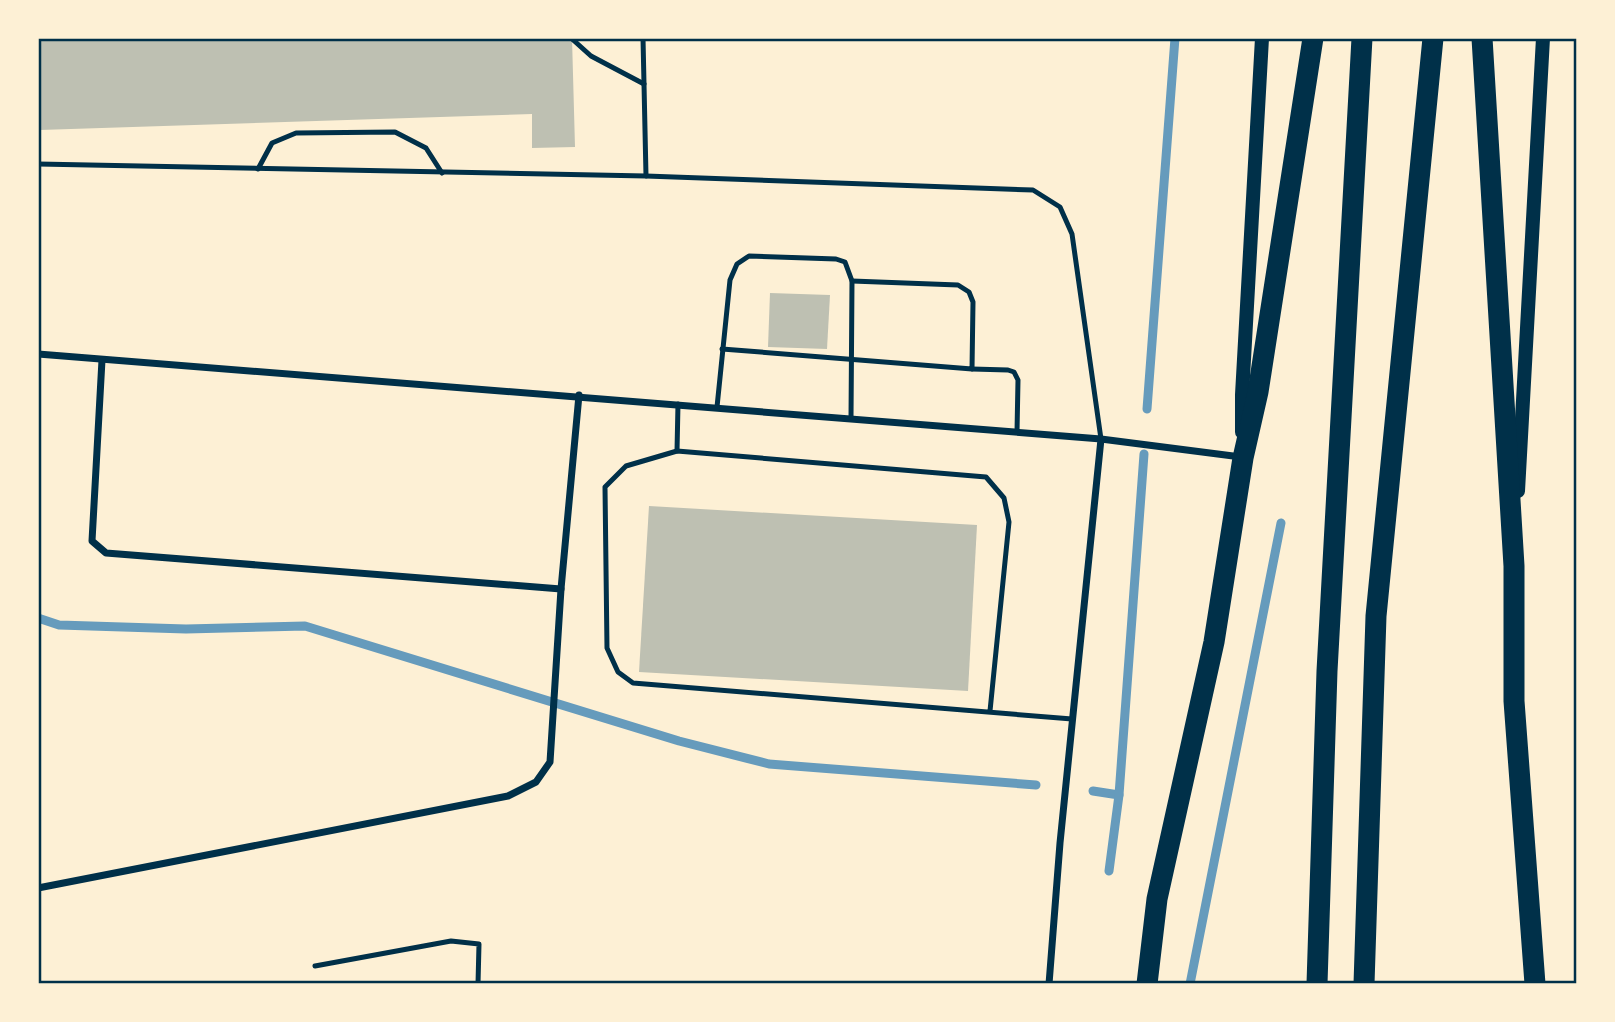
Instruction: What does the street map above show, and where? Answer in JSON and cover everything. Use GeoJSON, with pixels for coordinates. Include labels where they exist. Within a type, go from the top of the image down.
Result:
{"type":"FeatureCollection","features":[{"type":"Feature","properties":{"kind":"highway"},"geometry":{"type":"LineString","coordinates":[[1147,984],[1157,899],[1214,642],[1243,458],[1258,392],[1313,38]]}},
{"type":"Feature","properties":{"kind":"highway"},"geometry":{"type":"LineString","coordinates":[[1317,984],[1327,671],[1362,38]]}},
{"type":"Feature","properties":{"kind":"highway"},"geometry":{"type":"LineString","coordinates":[[1364,984],[1376,616],[1433,38]]}},
{"type":"Feature","properties":{"kind":"highway"},"geometry":{"type":"LineString","coordinates":[[1482,38],[1514,566],[1514,701],[1535,984]]}},
{"type":"Feature","properties":{"kind":"main road"},"geometry":{"type":"LineString","coordinates":[[1243,458],[1242,395],[1262,38]]}},
{"type":"Feature","properties":{"kind":"main road"},"geometry":{"type":"LineString","coordinates":[[1514,566],[1543,38]]}},
{"type":"Feature","properties":{"kind":"street"},"geometry":{"type":"LineString","coordinates":[[38,354],[579,395],[1101,439],[1243,458]]}},
{"type":"Feature","properties":{"kind":"street"},"geometry":{"type":"LineString","coordinates":[[102,360],[92,541],[106,553],[561,589]]}},
{"type":"Feature","properties":{"kind":"street"},"geometry":{"type":"LineString","coordinates":[[38,888],[508,796],[536,782],[550,762],[561,589],[579,395]]}},
{"type":"Feature","properties":{"kind":"street"},"geometry":{"type":"LineString","coordinates":[[1049,984],[1072,719],[1101,439]]}},
{"type":"Feature","properties":{"kind":"lane"},"geometry":{"type":"LineString","coordinates":[[571,38],[591,56],[644,83]]}},
{"type":"Feature","properties":{"kind":"lane"},"geometry":{"type":"LineString","coordinates":[[643,38],[646,176]]}},
{"type":"Feature","properties":{"kind":"lane"},"geometry":{"type":"LineString","coordinates":[[258,169],[272,143],[296,133],[395,132],[426,148],[442,173]]}},
{"type":"Feature","properties":{"kind":"lane"},"geometry":{"type":"LineString","coordinates":[[38,164],[646,176],[1033,190],[1059,207],[1072,234],[1101,439]]}},
{"type":"Feature","properties":{"kind":"lane"},"geometry":{"type":"LineString","coordinates":[[717,407],[730,280],[737,264],[748,256],[836,258],[845,262],[852,281],[851,418]]}},
{"type":"Feature","properties":{"kind":"lane"},"geometry":{"type":"LineString","coordinates":[[852,281],[958,285],[970,292],[973,302],[972,369]]}},
{"type":"Feature","properties":{"kind":"lane"},"geometry":{"type":"LineString","coordinates":[[722,349],[1008,370],[1014,372],[1018,380],[1017,432]]}},
{"type":"Feature","properties":{"kind":"lane"},"geometry":{"type":"LineString","coordinates":[[677,451],[678,404]]}},
{"type":"Feature","properties":{"kind":"lane"},"geometry":{"type":"LineString","coordinates":[[990,711],[1009,522],[1004,498],[986,477],[677,451],[626,466],[605,487],[607,648],[618,672],[633,683],[1072,719]]}},
{"type":"Feature","properties":{"kind":"lane"},"geometry":{"type":"LineString","coordinates":[[315,967],[451,941],[479,944],[478,984]]}},
{"type":"Feature","properties":{"kind":"building"},"geometry":{"type":"Polygon","coordinates":[[[38,38],[572,38],[575,147],[532,148],[532,114],[40,130],[38,38]]]}},
{"type":"Feature","properties":{"kind":"building"},"geometry":{"type":"Polygon","coordinates":[[[770,293],[830,295],[827,349],[768,347],[770,293]]]}},
{"type":"Feature","properties":{"kind":"building"},"geometry":{"type":"Polygon","coordinates":[[[649,506],[977,525],[968,691],[639,672],[649,506]]]}},
{"type":"Feature","properties":{"kind":"waterway"},"geometry":{"type":"LineString","coordinates":[[1147,409],[1175,38]]}},
{"type":"Feature","properties":{"kind":"waterway"},"geometry":{"type":"LineString","coordinates":[[1109,871],[1119,795],[1144,454]]}},
{"type":"Feature","properties":{"kind":"waterway"},"geometry":{"type":"LineString","coordinates":[[1190,984],[1281,523]]}},
{"type":"Feature","properties":{"kind":"waterway"},"geometry":{"type":"LineString","coordinates":[[38,618],[59,625],[186,629],[305,626],[679,741],[769,764],[1036,785]]}},
{"type":"Feature","properties":{"kind":"waterway"},"geometry":{"type":"LineString","coordinates":[[1093,791],[1119,795]]}}]}
